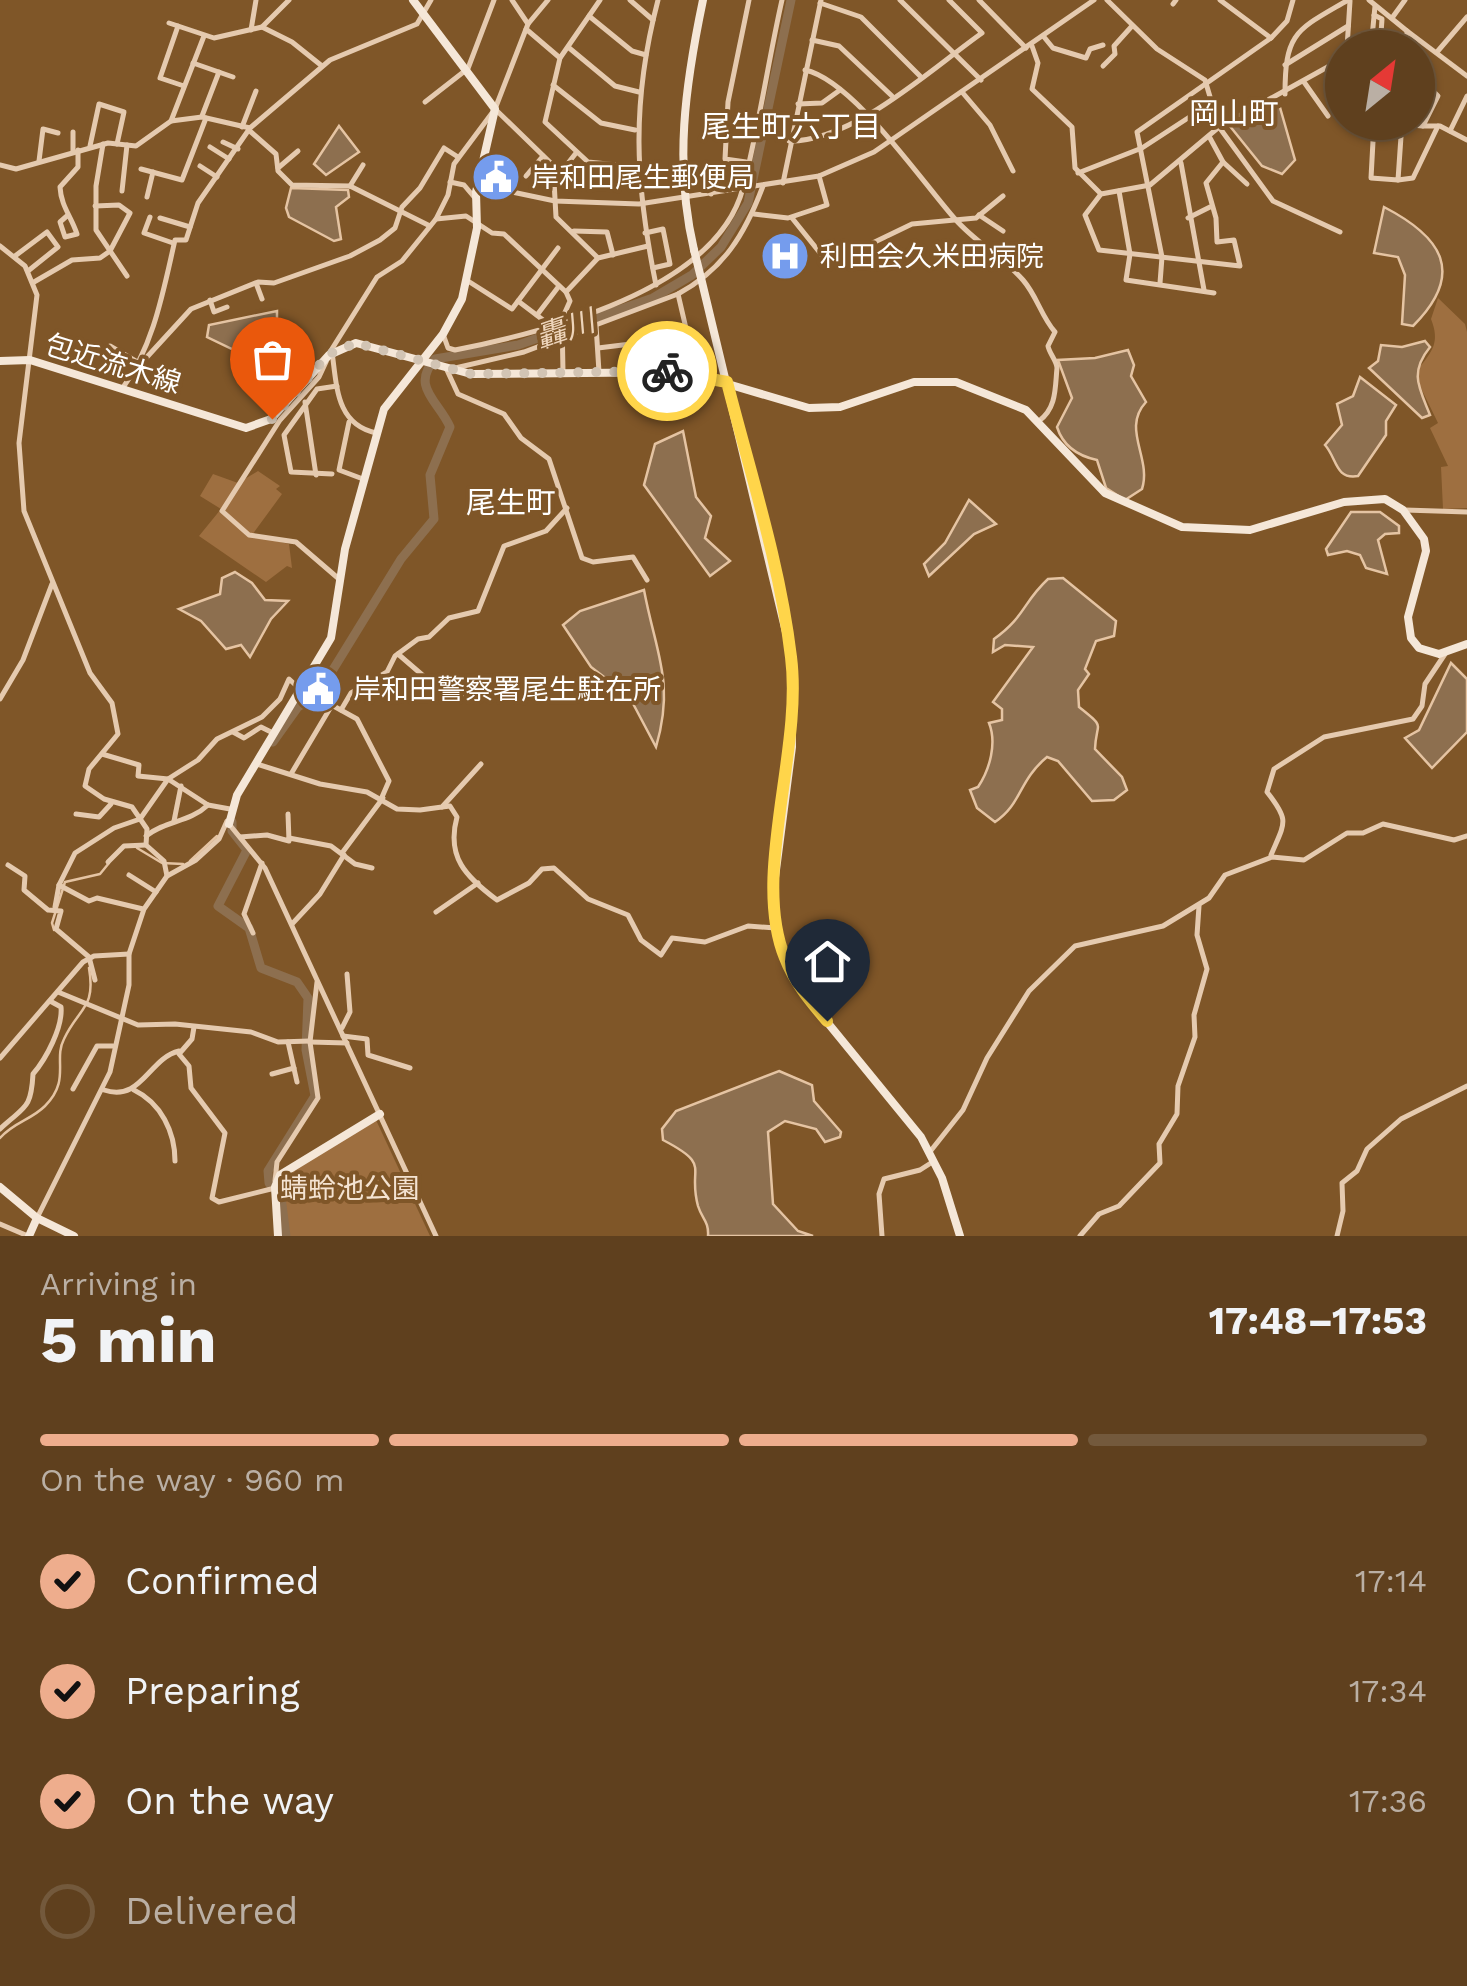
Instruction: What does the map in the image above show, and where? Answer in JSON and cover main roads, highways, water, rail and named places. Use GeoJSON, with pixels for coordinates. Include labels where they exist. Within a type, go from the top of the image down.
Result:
{"type":"FeatureCollection","features":[{"type":"Feature","properties":{"kind":"waterway","name":"轟川"},"geometry":{"type":"LineString","coordinates":[[273,742],[298,707],[318,694],[401,559],[434,519],[430,475],[450,427],[429,394],[425,378],[428,369],[435,359],[518,345],[653,298],[692,275],[721,247],[748,203],[791,0]]}},
{"type":"Feature","properties":{"kind":"waterway"},"geometry":{"type":"LineString","coordinates":[[232,822],[232,831],[247,850],[218,906],[249,928],[261,968],[297,982],[308,998],[306,1050],[315,1096],[268,1171],[269,1183],[281,1197],[286,1236]]}},
{"type":"Feature","properties":{"kind":"waterway"},"geometry":{"type":"LineString","coordinates":[[190,861],[217,836]]}},
{"type":"Feature","properties":{"kind":"waterway"},"geometry":{"type":"LineString","coordinates":[[137,848],[162,863],[183,864]]}},
{"type":"Feature","properties":{"kind":"waterway"},"geometry":{"type":"LineString","coordinates":[[54,930],[52,923],[65,882],[100,874],[109,863]]}},
{"type":"Feature","properties":{"kind":"waterway"},"geometry":{"type":"LineString","coordinates":[[0,1138],[40,1111],[53,1097],[60,1079],[61,1047],[88,1000],[89,968]]}},
{"type":"Feature","properties":{"kind":"place","name":"岸和田尾生郵便局"},"geometry":{"type":"Point","coordinates":[496,177]}},
{"type":"Feature","properties":{"kind":"place","name":"利田会久米田病院"},"geometry":{"type":"Point","coordinates":[785,256]}},
{"type":"Feature","properties":{"kind":"place","name":"岸和田警察署尾生駐在所"},"geometry":{"type":"Point","coordinates":[318,689]}},
{"type":"Feature","properties":{"kind":"district","name":"岡山町"},"geometry":{"type":"Point","coordinates":[1234,113]}},
{"type":"Feature","properties":{"kind":"district","name":"尾生町六丁目"},"geometry":{"type":"Point","coordinates":[791,126]}},
{"type":"Feature","properties":{"kind":"district","name":"尾生町"},"geometry":{"type":"Point","coordinates":[511,502]}},
{"type":"Feature","properties":{"kind":"park label","name":"蜻蛉池公園"},"geometry":{"type":"Point","coordinates":[350,1188]}}]}
